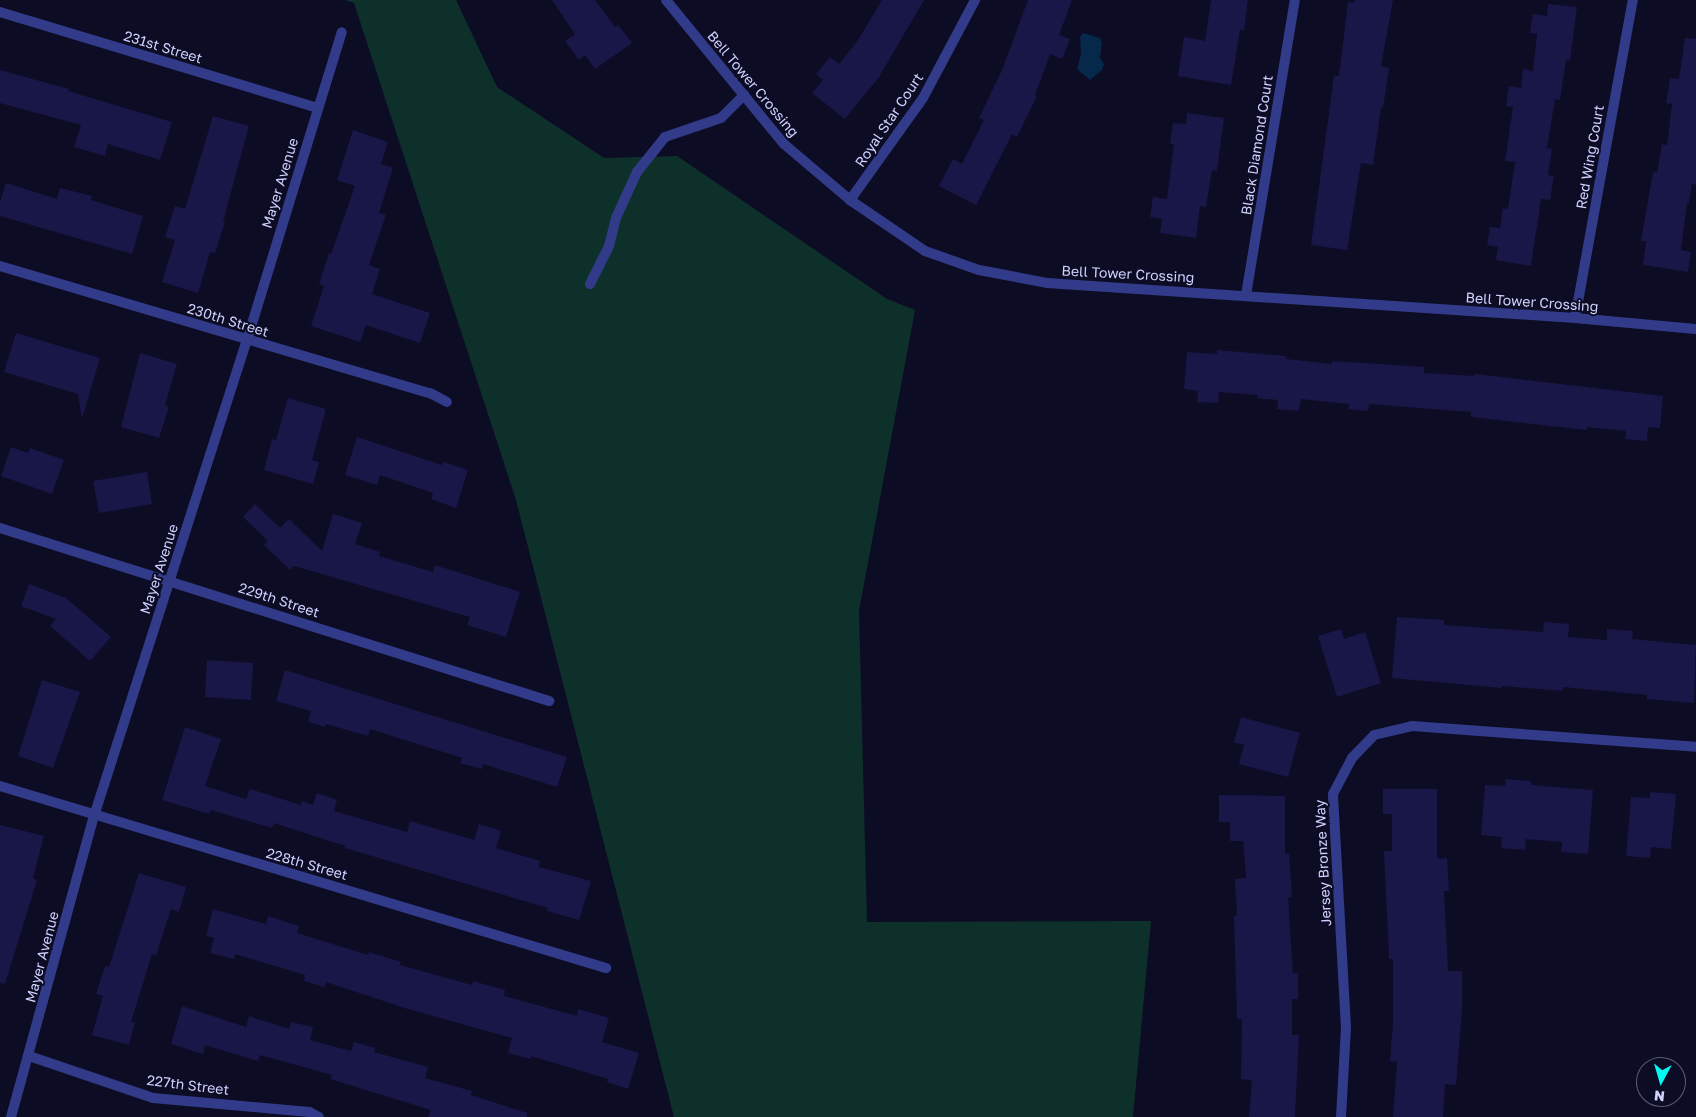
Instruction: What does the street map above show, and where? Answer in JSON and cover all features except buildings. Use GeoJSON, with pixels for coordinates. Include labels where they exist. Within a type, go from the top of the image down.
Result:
{"type":"FeatureCollection","features":[{"type":"Feature","properties":{"kind":"street","name":"Bell Tower Crossing"},"geometry":{"type":"LineString","coordinates":[[666,0],[784,144],[850,200],[925,251],[979,270],[1047,283],[1575,318],[1696,329]]}},
{"type":"Feature","properties":{"kind":"street","name":"Royal Star Court"},"geometry":{"type":"LineString","coordinates":[[850,200],[923,98],[976,0]]}},
{"type":"Feature","properties":{"kind":"street","name":"Black Diamond Court"},"geometry":{"type":"LineString","coordinates":[[1246,295],[1295,0]]}},
{"type":"Feature","properties":{"kind":"street","name":"Red Wing Court"},"geometry":{"type":"LineString","coordinates":[[1575,318],[1633,0]]}},
{"type":"Feature","properties":{"kind":"street","name":"231st Street"},"geometry":{"type":"LineString","coordinates":[[0,12],[317,108]]}},
{"type":"Feature","properties":{"kind":"street","name":"Mayer Avenue"},"geometry":{"type":"LineString","coordinates":[[11,1117],[94,816],[248,340],[317,108],[342,32]]}},
{"type":"Feature","properties":{"kind":"street"},"geometry":{"type":"LineString","coordinates":[[590,284],[609,246],[616,218],[623,202],[637,172],[648,158],[666,137],[721,118],[744,95]]}},
{"type":"Feature","properties":{"kind":"street","name":"230th Street"},"geometry":{"type":"LineString","coordinates":[[0,266],[430,393],[447,402]]}},
{"type":"Feature","properties":{"kind":"street","name":"229th Street"},"geometry":{"type":"LineString","coordinates":[[0,528],[549,701]]}},
{"type":"Feature","properties":{"kind":"street","name":"Jersey Bronze Way"},"geometry":{"type":"LineString","coordinates":[[1341,1117],[1346,1028],[1333,794],[1352,758],[1374,735],[1412,726],[1696,747]]}},
{"type":"Feature","properties":{"kind":"street","name":"228th Street"},"geometry":{"type":"LineString","coordinates":[[0,786],[94,816],[606,968]]}},
{"type":"Feature","properties":{"kind":"street","name":"227th Street"},"geometry":{"type":"LineString","coordinates":[[29,1056],[153,1098],[309,1112],[319,1117]]}},
{"type":"Feature","properties":{"kind":"green space"},"geometry":{"type":"Polygon","coordinates":[[[345,0],[456,0],[497,87],[604,158],[677,156],[887,299],[915,310],[859,611],[867,922],[1151,921],[1133,1117],[674,1117],[516,500],[354,3],[345,0]]]}},
{"type":"Feature","properties":{"kind":"water"},"geometry":{"type":"Polygon","coordinates":[[[1083,33],[1100,38],[1102,43],[1100,58],[1104,64],[1102,70],[1090,80],[1077,69],[1081,54],[1080,37],[1083,33]]]}}]}
